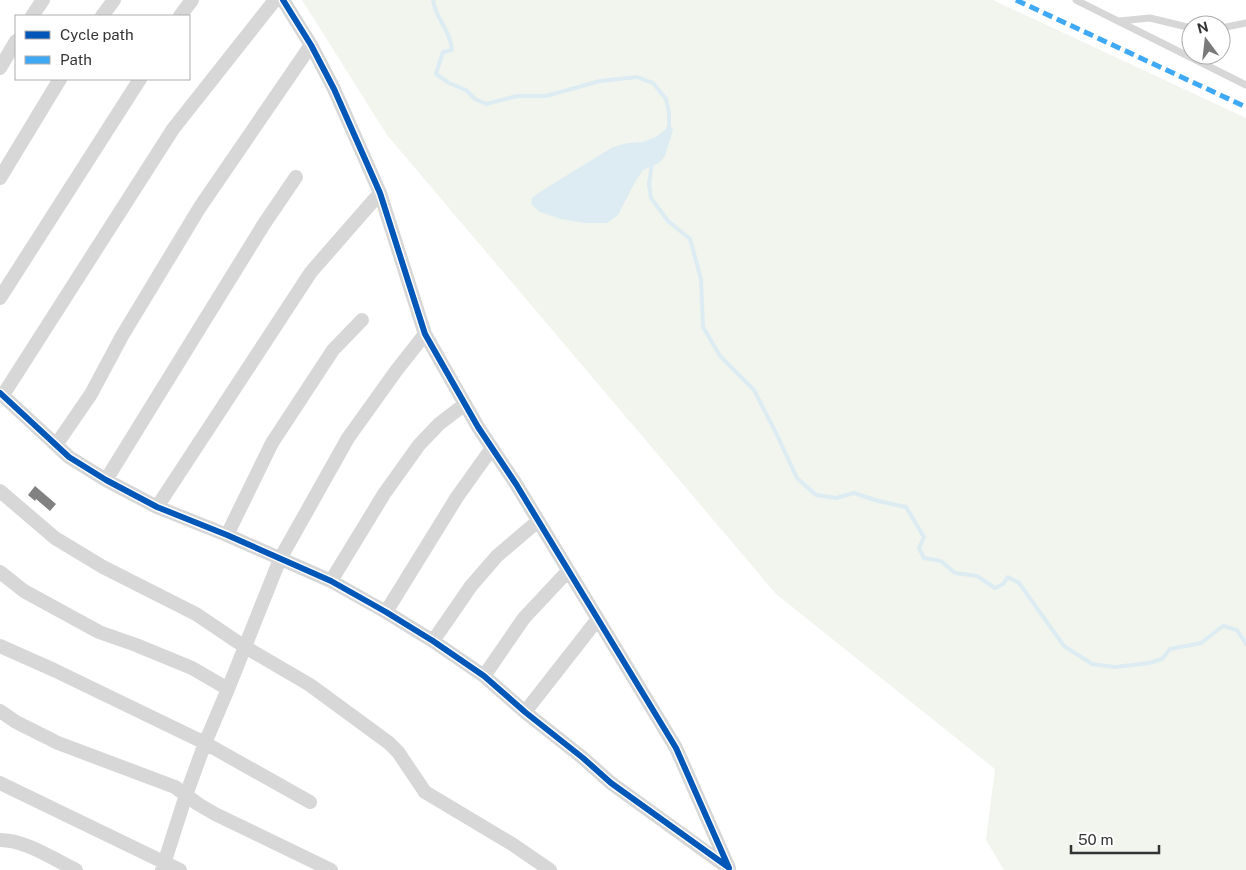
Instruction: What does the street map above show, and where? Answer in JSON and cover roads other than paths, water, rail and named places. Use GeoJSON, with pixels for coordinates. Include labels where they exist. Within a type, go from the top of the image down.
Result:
{"type":"FeatureCollection","features":[{"type":"Feature","properties":{"kind":"street"},"geometry":{"type":"LineString","coordinates":[[33,15],[43,0]]}},
{"type":"Feature","properties":{"kind":"street"},"geometry":{"type":"LineString","coordinates":[[103,15],[114,0]]}},
{"type":"Feature","properties":{"kind":"street"},"geometry":{"type":"LineString","coordinates":[[181,15],[192,0]]}},
{"type":"Feature","properties":{"kind":"street"},"geometry":{"type":"LineString","coordinates":[[276,0],[173,129],[1,394],[69,457],[106,480],[157,506],[331,581],[432,641],[484,676],[612,783],[730,869]]}},
{"type":"Feature","properties":{"kind":"street"},"geometry":{"type":"LineString","coordinates":[[283,0],[311,44],[334,89],[380,193],[425,334],[465,404],[676,748],[730,869]]}},
{"type":"Feature","properties":{"kind":"street"},"geometry":{"type":"LineString","coordinates":[[0,68],[15,43]]}},
{"type":"Feature","properties":{"kind":"street"},"geometry":{"type":"LineString","coordinates":[[56,445],[91,394],[122,336],[200,207],[311,44]]}},
{"type":"Feature","properties":{"kind":"street"},"geometry":{"type":"LineString","coordinates":[[0,178],[59,80]]}},
{"type":"Feature","properties":{"kind":"street"},"geometry":{"type":"LineString","coordinates":[[0,298],[139,80]]}},
{"type":"Feature","properties":{"kind":"street"},"geometry":{"type":"LineString","coordinates":[[106,480],[264,224],[296,177]]}},
{"type":"Feature","properties":{"kind":"street"},"geometry":{"type":"LineString","coordinates":[[157,506],[311,272],[380,193]]}},
{"type":"Feature","properties":{"kind":"street"},"geometry":{"type":"LineString","coordinates":[[227,535],[272,443],[334,350],[362,320]]}},
{"type":"Feature","properties":{"kind":"street"},"geometry":{"type":"LineString","coordinates":[[163,867],[205,743],[280,558],[348,438],[425,334]]}},
{"type":"Feature","properties":{"kind":"street"},"geometry":{"type":"LineString","coordinates":[[331,581],[384,494],[419,445],[440,424],[465,404]]}},
{"type":"Feature","properties":{"kind":"street"},"geometry":{"type":"LineString","coordinates":[[386,612],[457,497],[492,448]]}},
{"type":"Feature","properties":{"kind":"street"},"geometry":{"type":"LineString","coordinates":[[0,491],[55,538],[103,567],[196,614],[245,647],[310,685],[389,743],[398,752],[425,792],[512,844],[550,870]]}},
{"type":"Feature","properties":{"kind":"street"},"geometry":{"type":"LineString","coordinates":[[432,641],[471,586],[497,556],[538,521]]}},
{"type":"Feature","properties":{"kind":"street"},"geometry":{"type":"LineString","coordinates":[[484,676],[524,618],[568,571]]}},
{"type":"Feature","properties":{"kind":"street"},"geometry":{"type":"LineString","coordinates":[[0,572],[24,591],[99,632],[136,644],[192,668],[228,689]]}},
{"type":"Feature","properties":{"kind":"street"},"geometry":{"type":"LineString","coordinates":[[525,712],[597,620]]}},
{"type":"Feature","properties":{"kind":"street"},"geometry":{"type":"LineString","coordinates":[[0,646],[205,743],[310,802]]}},
{"type":"Feature","properties":{"kind":"street"},"geometry":{"type":"LineString","coordinates":[[0,711],[16,722],[58,742],[175,787],[215,814],[331,870]]}},
{"type":"Feature","properties":{"kind":"street"},"geometry":{"type":"LineString","coordinates":[[0,783],[163,867],[180,870]]}},
{"type":"Feature","properties":{"kind":"street"},"geometry":{"type":"LineString","coordinates":[[0,840],[11,840],[76,870]]}},
{"type":"Feature","properties":{"kind":"lane"},"geometry":{"type":"LineString","coordinates":[[1076,0],[1246,85]]}},
{"type":"Feature","properties":{"kind":"lane"},"geometry":{"type":"LineString","coordinates":[[1119,21],[1150,18],[1181,26]]}},
{"type":"Feature","properties":{"kind":"lane"},"geometry":{"type":"LineString","coordinates":[[1231,26],[1246,23]]}},
{"type":"Feature","properties":{"kind":"waterway"},"geometry":{"type":"LineString","coordinates":[[433,0],[434,7],[449,37],[452,50],[443,52],[436,74],[449,83],[466,90],[475,99],[486,104],[517,96],[546,96],[600,81],[637,77],[653,83],[666,99],[669,112],[669,127],[666,132]]}},
{"type":"Feature","properties":{"kind":"waterway"},"geometry":{"type":"LineString","coordinates":[[652,163],[649,184],[651,198],[668,221],[690,239],[701,279],[703,327],[720,356],[754,390],[797,478],[816,495],[836,498],[854,493],[906,507],[924,537],[919,548],[924,558],[941,561],[955,573],[977,576],[995,588],[1003,584],[1008,577],[1019,583],[1064,646],[1092,664],[1115,667],[1149,663],[1162,659],[1170,649],[1201,643],[1223,626],[1237,630],[1246,644]]}}]}
